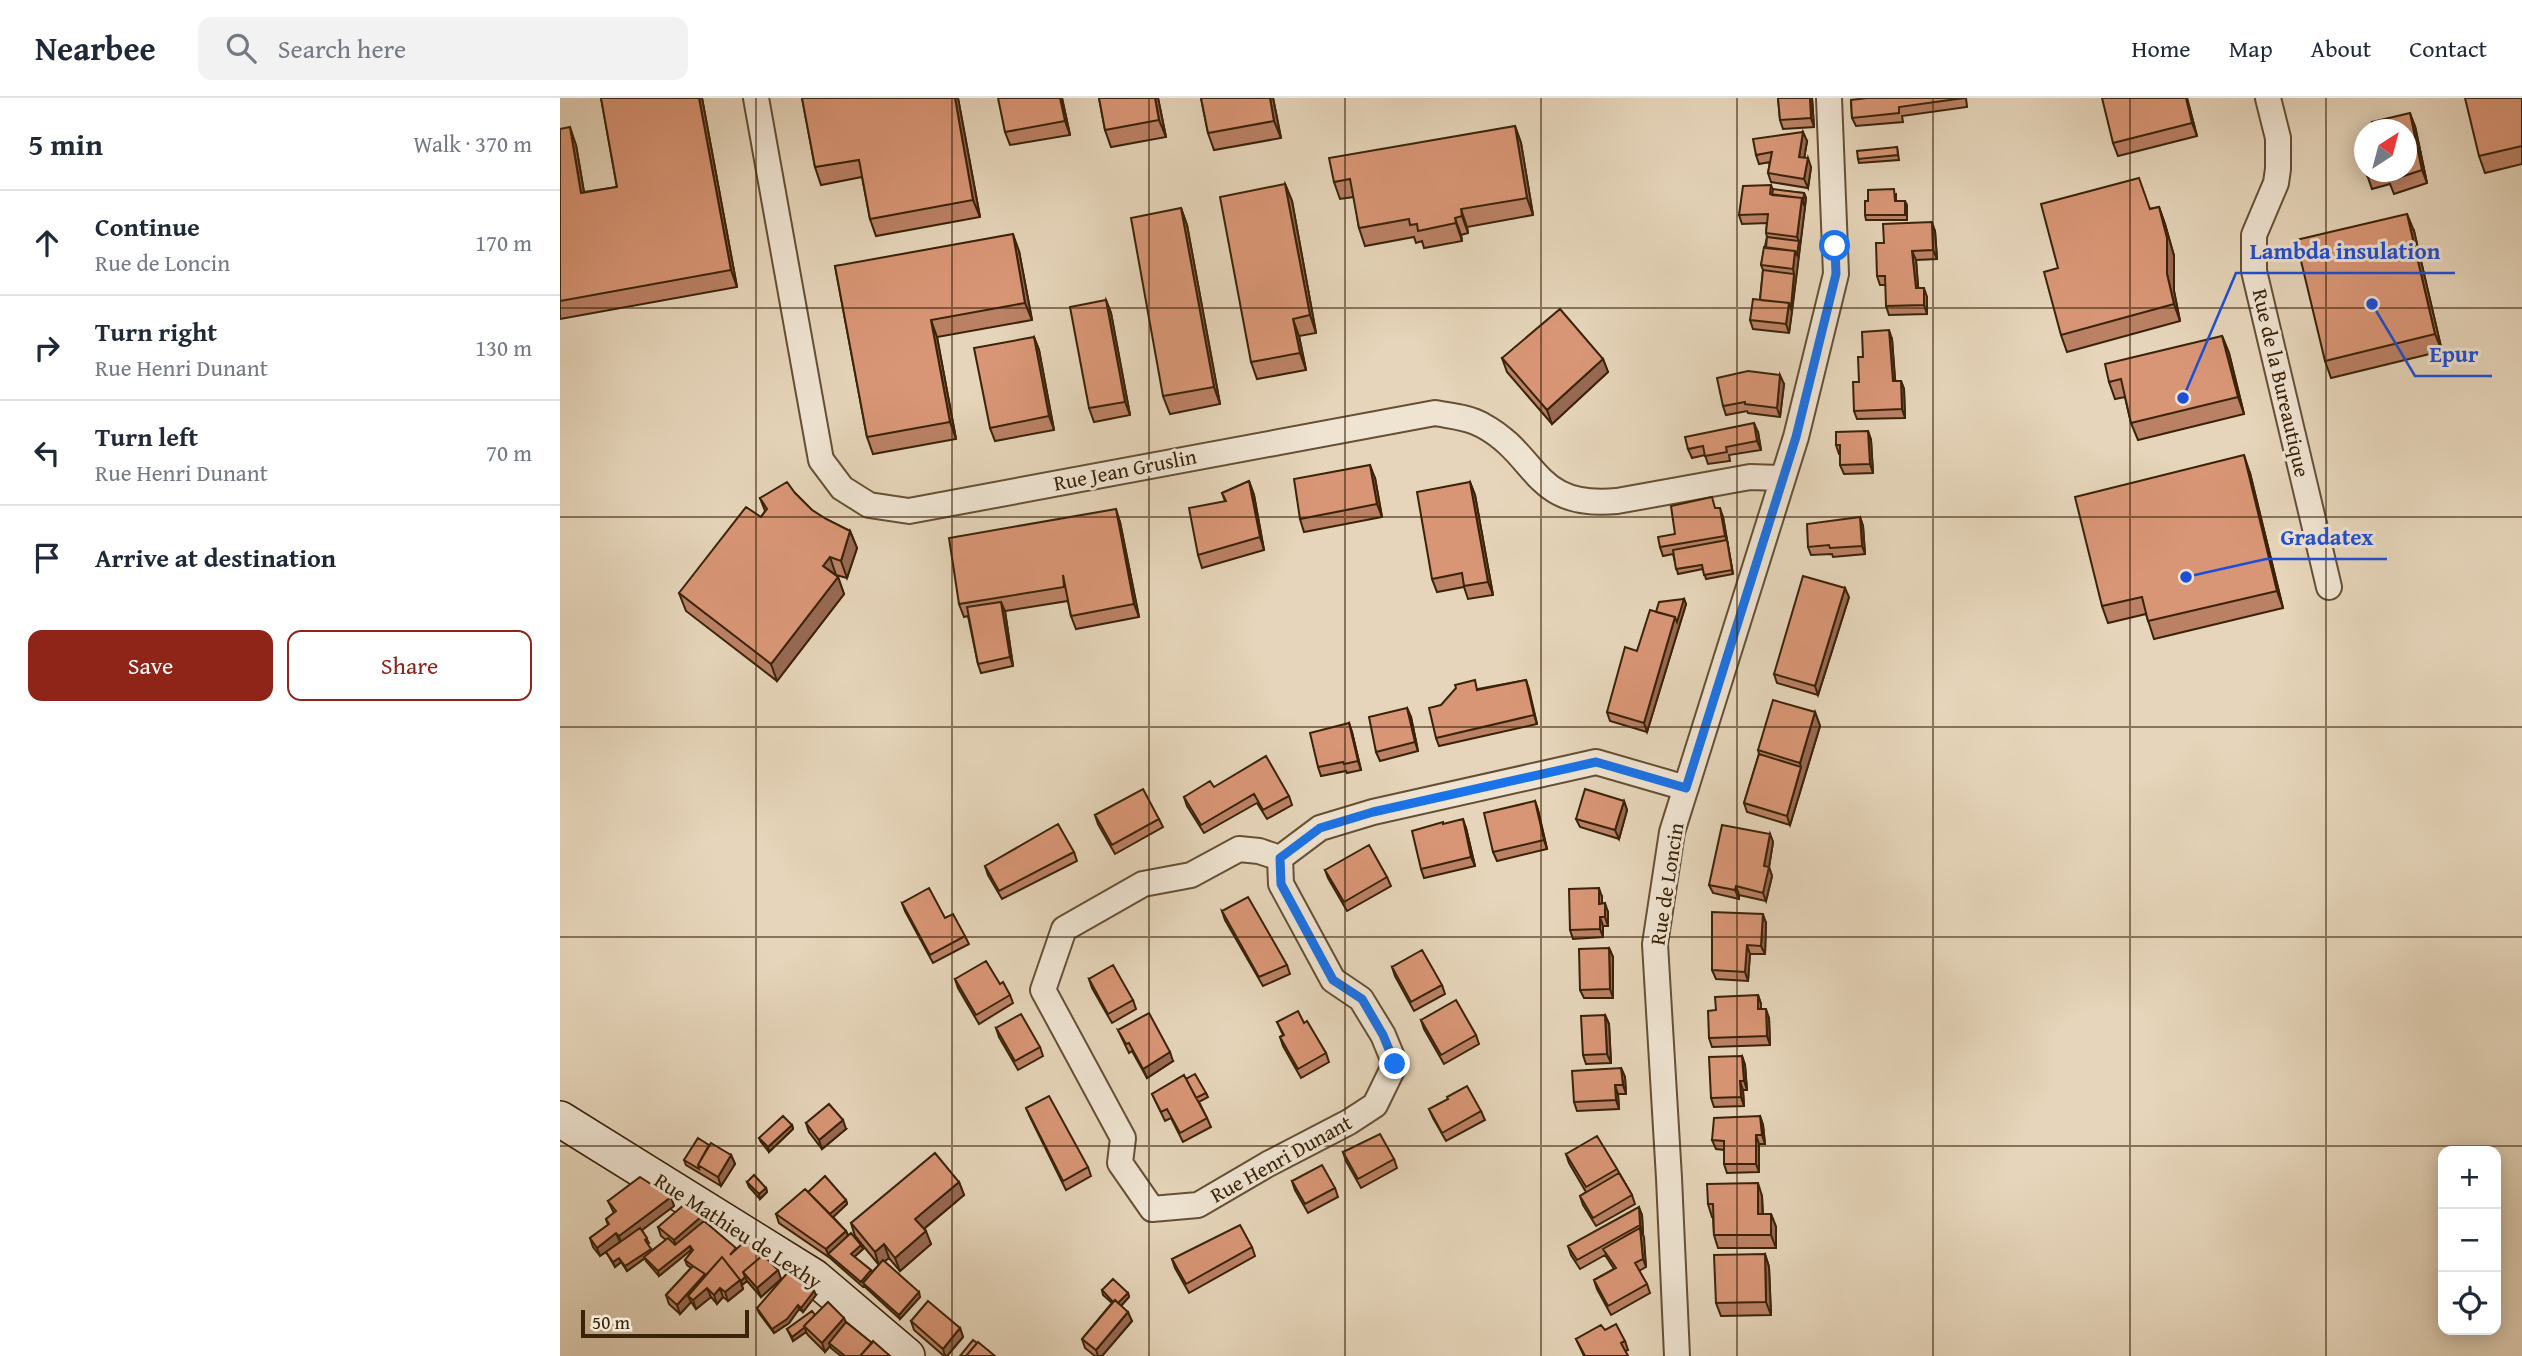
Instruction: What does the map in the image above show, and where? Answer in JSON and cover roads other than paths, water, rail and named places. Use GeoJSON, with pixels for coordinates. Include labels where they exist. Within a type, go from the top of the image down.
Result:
{"type":"FeatureCollection","features":[{"type":"Feature","properties":{"kind":"main road","name":"Rue Mathieu de Lexhy"},"geometry":{"type":"LineString","coordinates":[[560,1119],[814,1277],[906,1356]]}},
{"type":"Feature","properties":{"kind":"street","name":"Rue Jean Gruslin"},"geometry":{"type":"LineString","coordinates":[[756,98],[821,460],[842,488],[869,505],[909,511],[1435,413],[1466,418],[1482,424],[1499,436],[1555,492],[1573,499],[1596,503],[1617,501],[1750,477],[1782,478]]}},
{"type":"Feature","properties":{"kind":"street","name":"Rue de Loncin"},"geometry":{"type":"LineString","coordinates":[[1676,1356],[1655,944],[1672,832],[1796,437],[1836,274],[1829,98]]}},
{"type":"Feature","properties":{"kind":"street","name":"Rue de la Bureautique"},"geometry":{"type":"LineString","coordinates":[[2268,98],[2278,138],[2278,169],[2276,183],[2254,235],[2254,271],[2329,587]]}},
{"type":"Feature","properties":{"kind":"street"},"geometry":{"type":"LineString","coordinates":[[1280,858],[1320,828],[1373,812],[1596,762],[1686,788]]}},
{"type":"Feature","properties":{"kind":"street","name":"Rue Henri Dunant"},"geometry":{"type":"LineString","coordinates":[[1239,849],[1259,851],[1280,858],[1281,884],[1333,980],[1362,999],[1383,1035],[1395,1064],[1375,1105],[1349,1122],[1268,1164],[1198,1205],[1152,1209],[1120,1163],[1123,1138],[1043,990],[1064,929],[1143,884],[1191,875],[1239,849]]}},
{"type":"Feature","properties":{"kind":"place","name":"Epur"},"geometry":{"type":"Point","coordinates":[2372,304]}},
{"type":"Feature","properties":{"kind":"place","name":"Lambda insulation"},"geometry":{"type":"Point","coordinates":[2183,398]}},
{"type":"Feature","properties":{"kind":"place","name":"Gradatex"},"geometry":{"type":"Point","coordinates":[2186,577]}}]}
